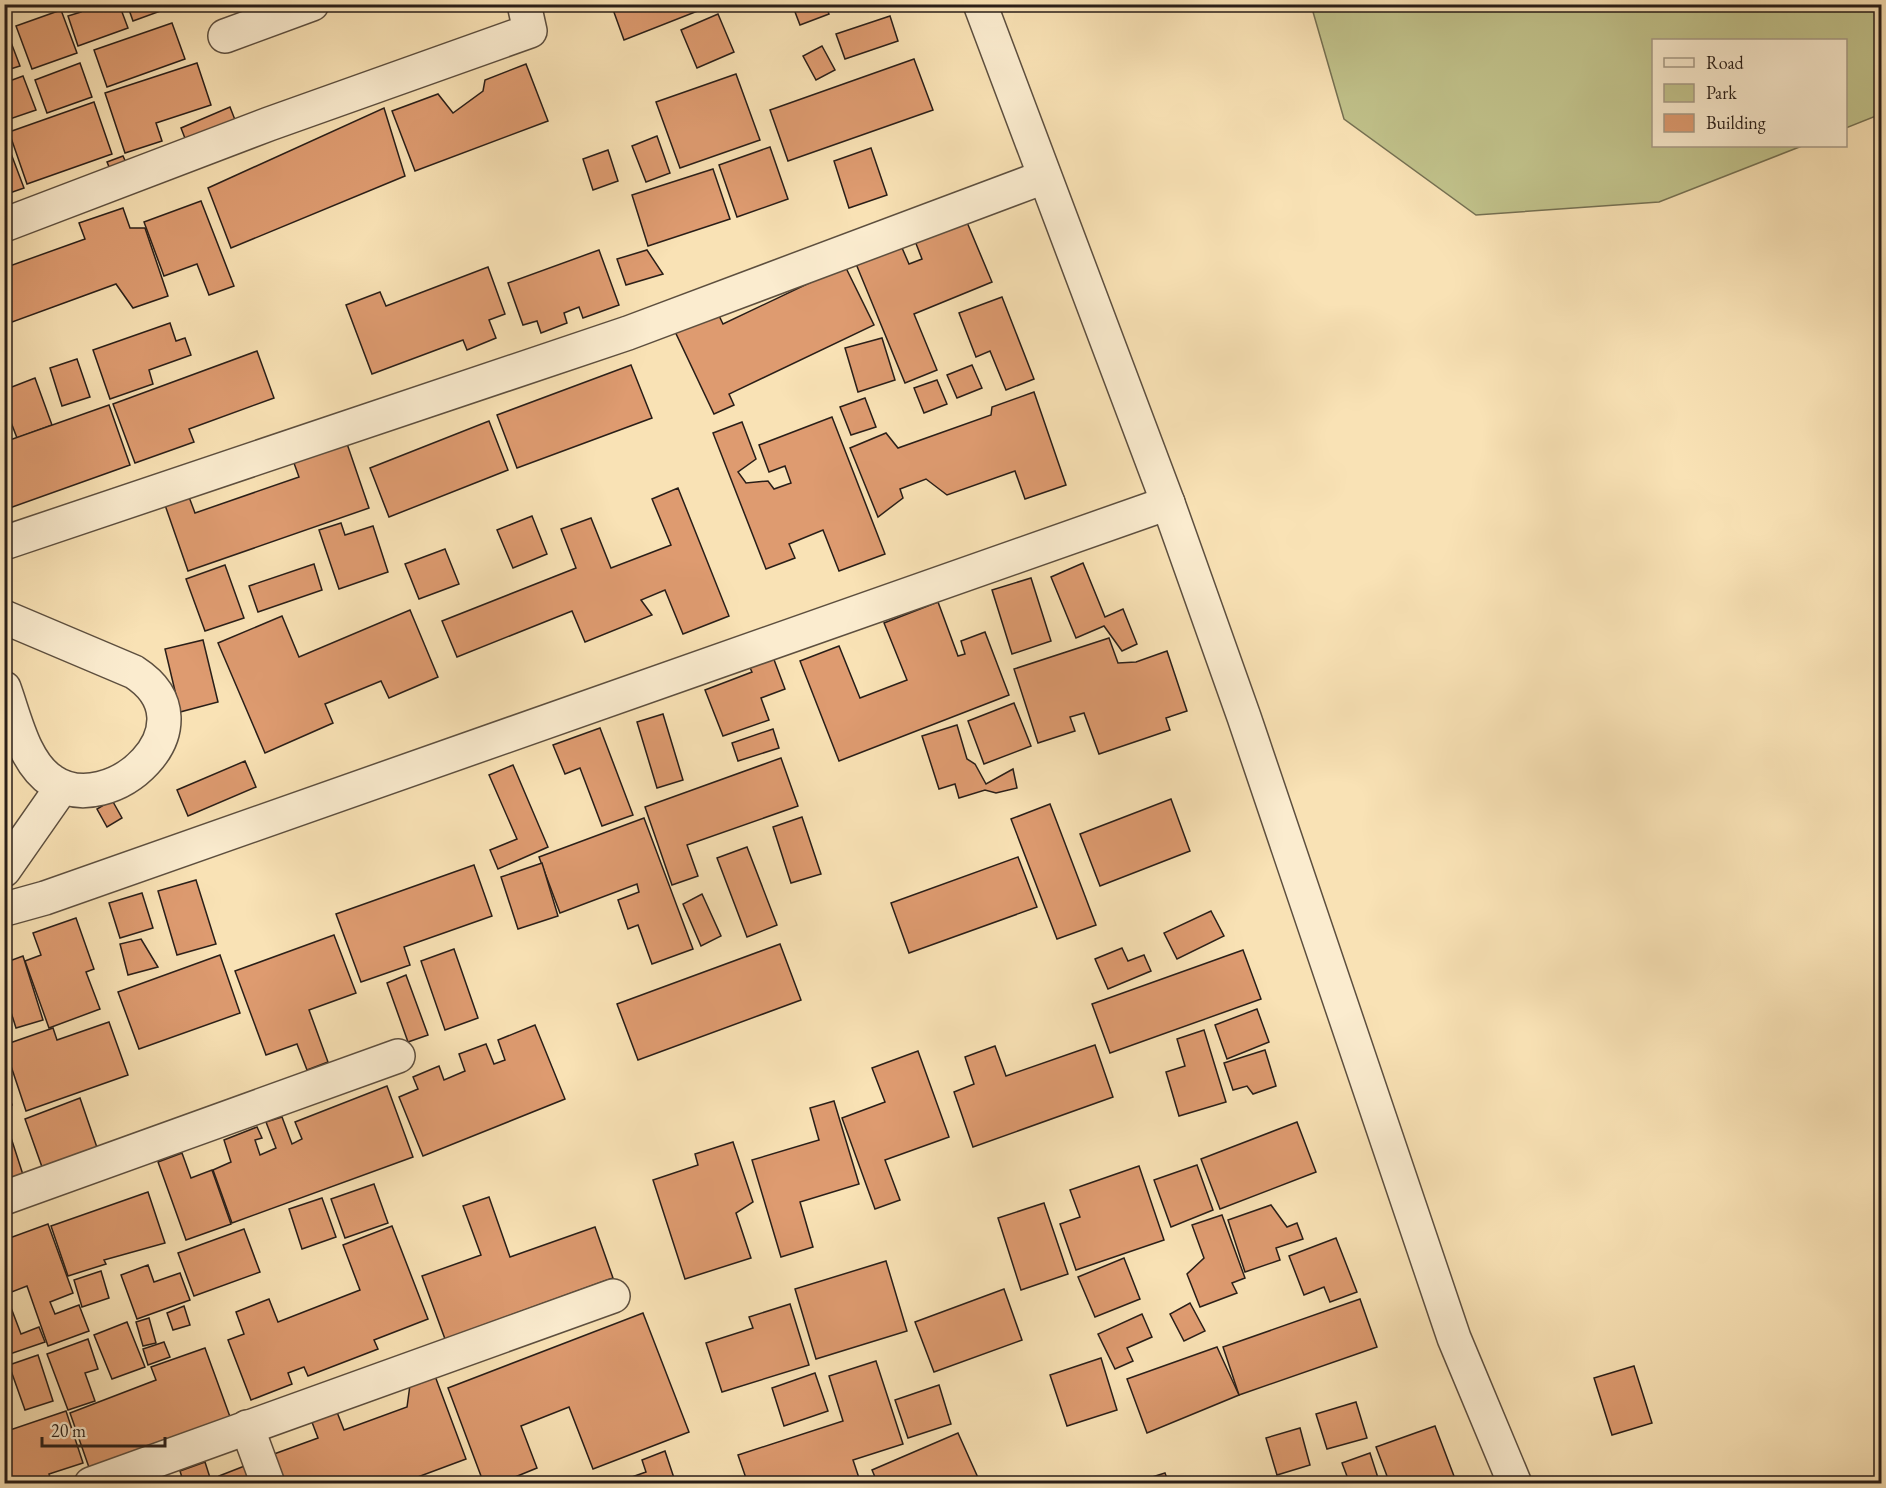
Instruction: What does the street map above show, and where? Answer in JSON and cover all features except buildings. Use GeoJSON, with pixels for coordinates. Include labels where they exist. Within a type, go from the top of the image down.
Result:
{"type":"FeatureCollection","features":[{"type":"Feature","properties":{"kind":"street"},"geometry":{"type":"LineString","coordinates":[[225,36],[312,4]]}},
{"type":"Feature","properties":{"kind":"street"},"geometry":{"type":"LineString","coordinates":[[4,225],[269,123],[530,31],[525,4]]}},
{"type":"Feature","properties":{"kind":"street"},"geometry":{"type":"LineString","coordinates":[[980,4],[1168,503],[1248,728],[1454,1338],[1515,1484]]}},
{"type":"Feature","properties":{"kind":"street"},"geometry":{"type":"LineString","coordinates":[[4,543],[628,333],[1044,177]]}},
{"type":"Feature","properties":{"kind":"street"},"geometry":{"type":"LineString","coordinates":[[4,906],[9,908],[45,898],[1168,503]]}},
{"type":"Feature","properties":{"kind":"street"},"geometry":{"type":"LineString","coordinates":[[4,618],[146,679],[162,700],[165,718],[161,739],[146,763],[134,772],[99,788],[79,790],[62,787],[50,781],[33,760],[4,688]]}},
{"type":"Feature","properties":{"kind":"street"},"geometry":{"type":"LineString","coordinates":[[4,870],[62,787]]}},
{"type":"Feature","properties":{"kind":"street"},"geometry":{"type":"LineString","coordinates":[[4,1198],[398,1056]]}},
{"type":"Feature","properties":{"kind":"street"},"geometry":{"type":"LineString","coordinates":[[91,1484],[613,1296]]}},
{"type":"Feature","properties":{"kind":"street"},"geometry":{"type":"LineString","coordinates":[[247,1427],[268,1484]]}},
{"type":"Feature","properties":{"kind":"green space"},"geometry":{"type":"Polygon","coordinates":[[[1311,5],[1881,5],[1881,114],[1847,128],[1847,39],[1652,39],[1652,147],[1799,147],[1659,202],[1476,215],[1344,119],[1311,5]]]}}]}
